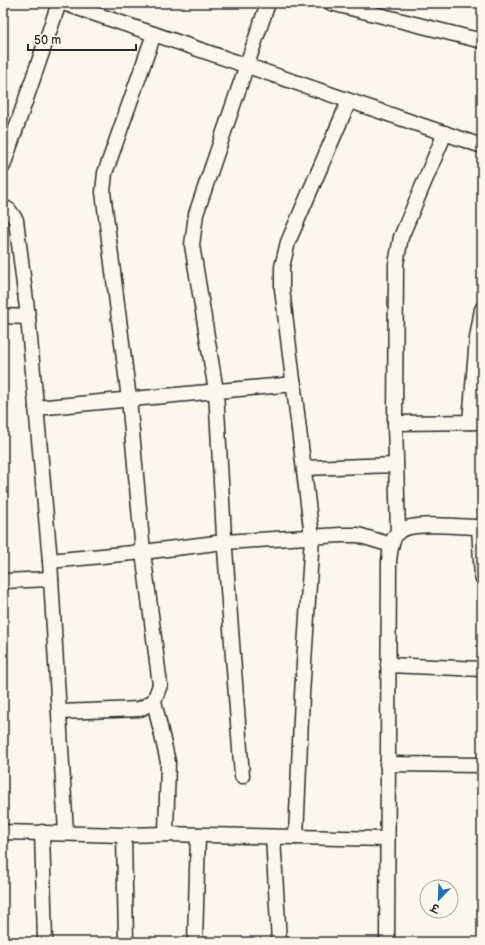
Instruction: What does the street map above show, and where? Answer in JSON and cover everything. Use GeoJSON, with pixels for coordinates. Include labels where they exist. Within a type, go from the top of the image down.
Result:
{"type":"FeatureCollection","features":[{"type":"Feature","properties":{"kind":"street"},"geometry":{"type":"LineString","coordinates":[[3,166],[59,3]]}},
{"type":"Feature","properties":{"kind":"street"},"geometry":{"type":"LineString","coordinates":[[63,3],[482,146]]}},
{"type":"Feature","properties":{"kind":"street"},"geometry":{"type":"LineString","coordinates":[[242,776],[224,542],[216,391],[192,245],[196,214],[268,3]]}},
{"type":"Feature","properties":{"kind":"street"},"geometry":{"type":"LineString","coordinates":[[331,3],[482,41]]}},
{"type":"Feature","properties":{"kind":"street"},"geometry":{"type":"LineString","coordinates":[[154,34],[106,173],[103,192],[129,399],[143,552],[160,685],[154,701],[168,762],[166,834]]}},
{"type":"Feature","properties":{"kind":"street"},"geometry":{"type":"LineString","coordinates":[[296,837],[302,695],[312,536],[282,289],[282,267],[288,242],[349,101]]}},
{"type":"Feature","properties":{"kind":"street"},"geometry":{"type":"LineString","coordinates":[[387,942],[388,561],[391,545],[398,532],[395,423],[396,264],[401,237],[445,133]]}},
{"type":"Feature","properties":{"kind":"street"},"geometry":{"type":"LineString","coordinates":[[3,207],[9,210],[16,220],[28,317],[50,561],[66,833]]}},
{"type":"Feature","properties":{"kind":"street"},"geometry":{"type":"LineString","coordinates":[[395,423],[476,422],[477,338],[482,309]]}},
{"type":"Feature","properties":{"kind":"street"},"geometry":{"type":"LineString","coordinates":[[3,316],[28,317]]}},
{"type":"Feature","properties":{"kind":"street"},"geometry":{"type":"LineString","coordinates":[[36,408],[294,384]]}},
{"type":"Feature","properties":{"kind":"street"},"geometry":{"type":"LineString","coordinates":[[304,468],[396,465]]}},
{"type":"Feature","properties":{"kind":"street"},"geometry":{"type":"LineString","coordinates":[[398,532],[414,526],[481,527],[482,577]]}},
{"type":"Feature","properties":{"kind":"street"},"geometry":{"type":"LineString","coordinates":[[50,561],[224,542],[312,536],[358,535],[391,545]]}},
{"type":"Feature","properties":{"kind":"street"},"geometry":{"type":"LineString","coordinates":[[3,581],[51,579]]}},
{"type":"Feature","properties":{"kind":"street"},"geometry":{"type":"LineString","coordinates":[[388,665],[482,669]]}},
{"type":"Feature","properties":{"kind":"street"},"geometry":{"type":"LineString","coordinates":[[59,712],[140,709],[154,701]]}},
{"type":"Feature","properties":{"kind":"street"},"geometry":{"type":"LineString","coordinates":[[387,764],[482,765]]}},
{"type":"Feature","properties":{"kind":"street"},"geometry":{"type":"LineString","coordinates":[[3,832],[387,838]]}},
{"type":"Feature","properties":{"kind":"street"},"geometry":{"type":"LineString","coordinates":[[42,832],[45,942]]}},
{"type":"Feature","properties":{"kind":"street"},"geometry":{"type":"LineString","coordinates":[[124,835],[126,942]]}},
{"type":"Feature","properties":{"kind":"street"},"geometry":{"type":"LineString","coordinates":[[195,942],[198,835]]}},
{"type":"Feature","properties":{"kind":"street"},"geometry":{"type":"LineString","coordinates":[[273,836],[279,942]]}}]}
